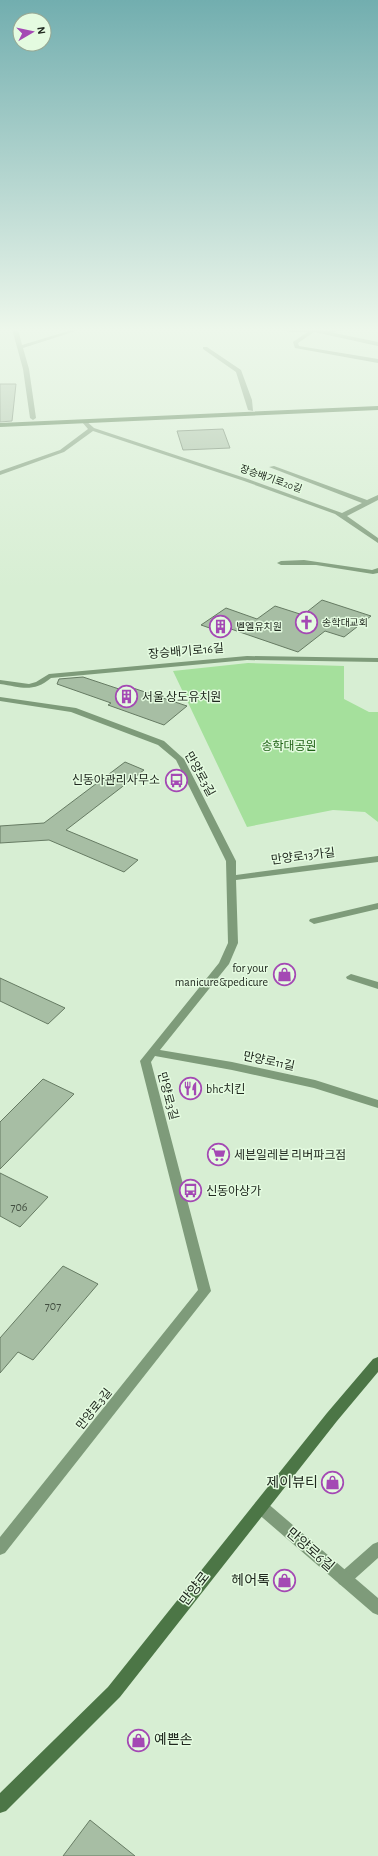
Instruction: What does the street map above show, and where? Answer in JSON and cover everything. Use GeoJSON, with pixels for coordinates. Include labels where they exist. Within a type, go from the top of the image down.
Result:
{"type":"FeatureCollection","features":[{"type":"Feature","properties":{"kind":"street"},"geometry":{"type":"LineString","coordinates":[[0,418],[98,416]]}},
{"type":"Feature","properties":{"kind":"street"},"geometry":{"type":"LineString","coordinates":[[0,424],[85,422],[219,416]]}},
{"type":"Feature","properties":{"kind":"street","name":"장승배기로20길"},"geometry":{"type":"LineString","coordinates":[[85,422],[92,429],[246,480],[337,513],[378,541]]}},
{"type":"Feature","properties":{"kind":"street"},"geometry":{"type":"LineString","coordinates":[[0,474],[62,451],[92,429]]}},
{"type":"Feature","properties":{"kind":"street"},"geometry":{"type":"LineString","coordinates":[[272,467],[368,502]]}},
{"type":"Feature","properties":{"kind":"street"},"geometry":{"type":"LineString","coordinates":[[342,516],[378,497]]}},
{"type":"Feature","properties":{"kind":"street"},"geometry":{"type":"LineString","coordinates":[[281,563],[298,560],[314,561],[373,572],[378,570]]}},
{"type":"Feature","properties":{"kind":"street","name":"장승배기로16길"},"geometry":{"type":"LineString","coordinates":[[0,682],[28,686],[39,684],[49,676],[247,658],[378,660]]}},
{"type":"Feature","properties":{"kind":"street","name":"만양로3길"},"geometry":{"type":"LineString","coordinates":[[0,699],[73,710],[161,743],[180,759],[231,861],[234,943],[224,964],[145,1062],[205,1290],[0,1548]]}},
{"type":"Feature","properties":{"kind":"street","name":"만양로13가길"},"geometry":{"type":"LineString","coordinates":[[232,878],[378,859]]}},
{"type":"Feature","properties":{"kind":"street"},"geometry":{"type":"LineString","coordinates":[[314,921],[378,906]]}},
{"type":"Feature","properties":{"kind":"street"},"geometry":{"type":"LineString","coordinates":[[351,976],[378,986]]}},
{"type":"Feature","properties":{"kind":"street","name":"만양로11길"},"geometry":{"type":"LineString","coordinates":[[153,1052],[232,1066],[315,1084],[378,1104]]}},
{"type":"Feature","properties":{"kind":"street","name":"만양로"},"geometry":{"type":"LineString","coordinates":[[0,1805],[114,1692],[332,1417],[378,1363]]}},
{"type":"Feature","properties":{"kind":"street","name":"만양로6길"},"geometry":{"type":"LineString","coordinates":[[261,1507],[344,1579],[378,1549]]}},
{"type":"Feature","properties":{"kind":"street"},"geometry":{"type":"LineString","coordinates":[[344,1579],[378,1608]]}},
{"type":"Feature","properties":{"kind":"green space","name":"송학대공원"},"geometry":{"type":"Polygon","coordinates":[[[248,663],[344,666],[344,699],[369,712],[378,712],[378,822],[365,812],[333,810],[247,827],[173,671],[248,663]]]}},
{"type":"Feature","properties":{"kind":"building"},"geometry":{"type":"Polygon","coordinates":[[[0,416],[13,416],[12,421],[0,422],[0,416]]]}},
{"type":"Feature","properties":{"kind":"building"},"geometry":{"type":"Polygon","coordinates":[[[223,429],[230,448],[183,450],[177,431],[223,429]]]}},
{"type":"Feature","properties":{"kind":"building","name":"송학대교회"},"geometry":{"type":"Polygon","coordinates":[[[322,600],[371,616],[344,637],[325,631],[298,652],[231,629],[224,633],[201,625],[226,608],[257,619],[275,606],[303,615],[322,600]]]}},
{"type":"Feature","properties":{"kind":"building","name":"서울 상도유치원"},"geometry":{"type":"Polygon","coordinates":[[[83,677],[125,691],[130,687],[187,706],[164,725],[108,705],[111,703],[57,684],[59,679],[83,677]]]}},
{"type":"Feature","properties":{"kind":"building"},"geometry":{"type":"Polygon","coordinates":[[[125,762],[144,770],[66,830],[138,860],[124,872],[49,840],[0,843],[0,826],[44,823],[125,762]]]}},
{"type":"Feature","properties":{"kind":"building"},"geometry":{"type":"Polygon","coordinates":[[[0,978],[65,1008],[48,1024],[0,1001],[0,978]]]}},
{"type":"Feature","properties":{"kind":"building"},"geometry":{"type":"Polygon","coordinates":[[[43,1079],[74,1094],[0,1169],[0,1122],[43,1079]]]}},
{"type":"Feature","properties":{"kind":"building"},"geometry":{"type":"Polygon","coordinates":[[[0,1173],[48,1197],[20,1227],[0,1216],[0,1173]]]}},
{"type":"Feature","properties":{"kind":"building"},"geometry":{"type":"Polygon","coordinates":[[[63,1266],[98,1284],[33,1360],[18,1352],[0,1373],[0,1338],[63,1266]]]}},
{"type":"Feature","properties":{"kind":"building"},"geometry":{"type":"Polygon","coordinates":[[[90,1820],[135,1856],[63,1856],[90,1820]]]}},
{"type":"Feature","properties":{"kind":"place","name":"송학대교회"},"geometry":{"type":"Point","coordinates":[306,623]}},
{"type":"Feature","properties":{"kind":"place","name":"벧엘유치원"},"geometry":{"type":"Point","coordinates":[220,627]}},
{"type":"Feature","properties":{"kind":"place","name":"서울 상도유치원"},"geometry":{"type":"Point","coordinates":[127,697]}},
{"type":"Feature","properties":{"kind":"place","name":"신동아관리사무소"},"geometry":{"type":"Point","coordinates":[176,780]}},
{"type":"Feature","properties":{"kind":"place","name":"for your manicure&pedicure"},"geometry":{"type":"Point","coordinates":[284,975]}},
{"type":"Feature","properties":{"kind":"place","name":"bhc치킨"},"geometry":{"type":"Point","coordinates":[190,1089]}},
{"type":"Feature","properties":{"kind":"place","name":"세븐일레븐 리버파크점"},"geometry":{"type":"Point","coordinates":[219,1155]}},
{"type":"Feature","properties":{"kind":"place","name":"신동아상가"},"geometry":{"type":"Point","coordinates":[191,1191]}},
{"type":"Feature","properties":{"kind":"place","name":"제이뷰티"},"geometry":{"type":"Point","coordinates":[333,1483]}},
{"type":"Feature","properties":{"kind":"place","name":"헤어톡"},"geometry":{"type":"Point","coordinates":[285,1581]}},
{"type":"Feature","properties":{"kind":"place","name":"예쁜손"},"geometry":{"type":"Point","coordinates":[138,1740]}}]}
